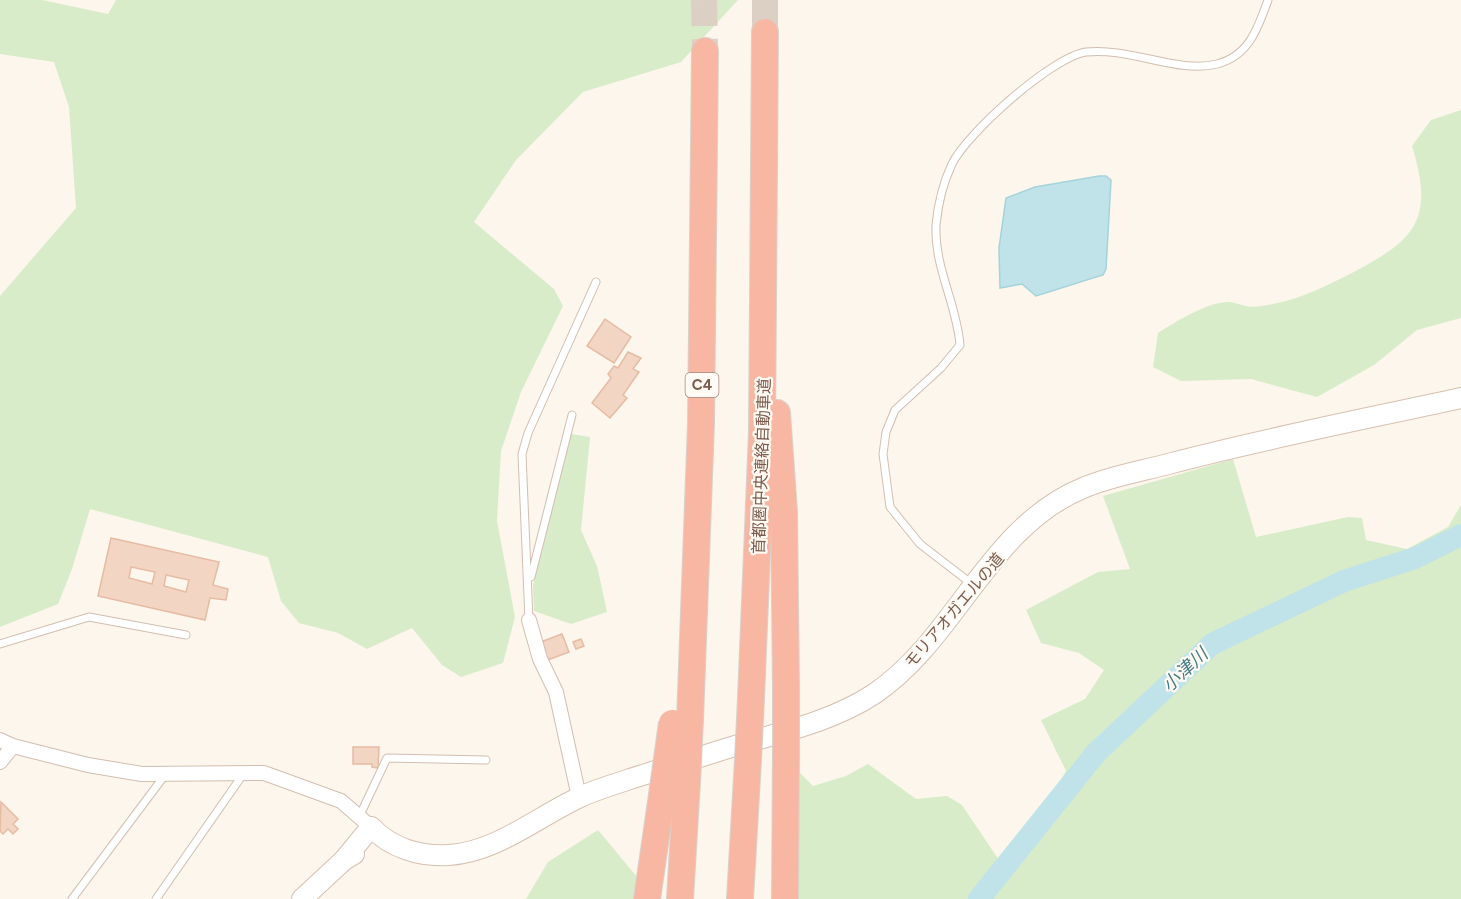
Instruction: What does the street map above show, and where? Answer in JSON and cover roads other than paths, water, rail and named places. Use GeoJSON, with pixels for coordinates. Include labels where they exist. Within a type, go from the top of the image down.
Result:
{"type":"FeatureCollection","features":[{"type":"Feature","properties":{"kind":"highway","name":"首都圏中央連絡自動車道"},"geometry":{"type":"LineString","coordinates":[[740,899],[762,432],[766,242],[765,32]]}},
{"type":"Feature","properties":{"kind":"highway","name":"C4"},"geometry":{"type":"LineString","coordinates":[[680,899],[675,785],[701,423],[705,51]]}},
{"type":"Feature","properties":{"kind":"highway"},"geometry":{"type":"LineString","coordinates":[[766,242],[784,512],[785,899]]}},
{"type":"Feature","properties":{"kind":"highway"},"geometry":{"type":"LineString","coordinates":[[647,899],[675,785]]}},
{"type":"Feature","properties":{"kind":"street","name":"モリアオガエルの道"},"geometry":{"type":"LineString","coordinates":[[371,827],[424,854],[465,853],[493,844],[579,797],[806,725],[851,707],[874,694],[901,673],[921,653],[974,585],[1030,521],[1053,503],[1084,487],[1198,456],[1461,398]]}},
{"type":"Feature","properties":{"kind":"street"},"geometry":{"type":"LineString","coordinates":[[529,620],[540,659],[556,692],[579,797]]}},
{"type":"Feature","properties":{"kind":"street"},"geometry":{"type":"LineString","coordinates":[[0,740],[13,746],[124,772],[165,775],[264,773],[300,784],[341,801],[371,827],[344,860],[302,899]]}},
{"type":"Feature","properties":{"kind":"street"},"geometry":{"type":"LineString","coordinates":[[0,762],[13,746]]}},
{"type":"Feature","properties":{"kind":"lane"},"geometry":{"type":"LineString","coordinates":[[974,585],[920,544],[890,507],[884,454],[886,432],[895,410],[941,369],[960,345],[958,324],[940,263],[936,228],[940,194],[953,162],[984,124],[1057,62],[1085,52],[1120,52],[1197,66],[1217,64],[1237,56],[1256,34],[1268,0]]}},
{"type":"Feature","properties":{"kind":"lane"},"geometry":{"type":"LineString","coordinates":[[529,620],[522,454],[528,433],[596,282]]}},
{"type":"Feature","properties":{"kind":"lane"},"geometry":{"type":"LineString","coordinates":[[529,585],[572,415]]}},
{"type":"Feature","properties":{"kind":"lane"},"geometry":{"type":"LineString","coordinates":[[0,644],[89,617],[186,635]]}},
{"type":"Feature","properties":{"kind":"lane"},"geometry":{"type":"LineString","coordinates":[[371,827],[387,758],[486,760]]}},
{"type":"Feature","properties":{"kind":"lane"},"geometry":{"type":"LineString","coordinates":[[156,899],[244,773]]}},
{"type":"Feature","properties":{"kind":"lane"},"geometry":{"type":"LineString","coordinates":[[72,899],[117,843],[165,775]]}},
{"type":"Feature","properties":{"kind":"water"},"geometry":{"type":"Polygon","coordinates":[[[1106,176],[1111,180],[1106,269],[1103,275],[1036,296],[1022,284],[1000,288],[999,248],[1006,198],[1035,187],[1106,176]]]}},
{"type":"Feature","properties":{"kind":"waterway","name":"小津川"},"geometry":{"type":"LineString","coordinates":[[979,899],[1096,753],[1212,644],[1344,581],[1415,558],[1461,535]]}},
{"type":"Feature","properties":{"kind":"tunnel"},"geometry":{"type":"LineString","coordinates":[[704,0],[705,51]]}},
{"type":"Feature","properties":{"kind":"tunnel"},"geometry":{"type":"LineString","coordinates":[[765,0],[765,32]]}}]}
